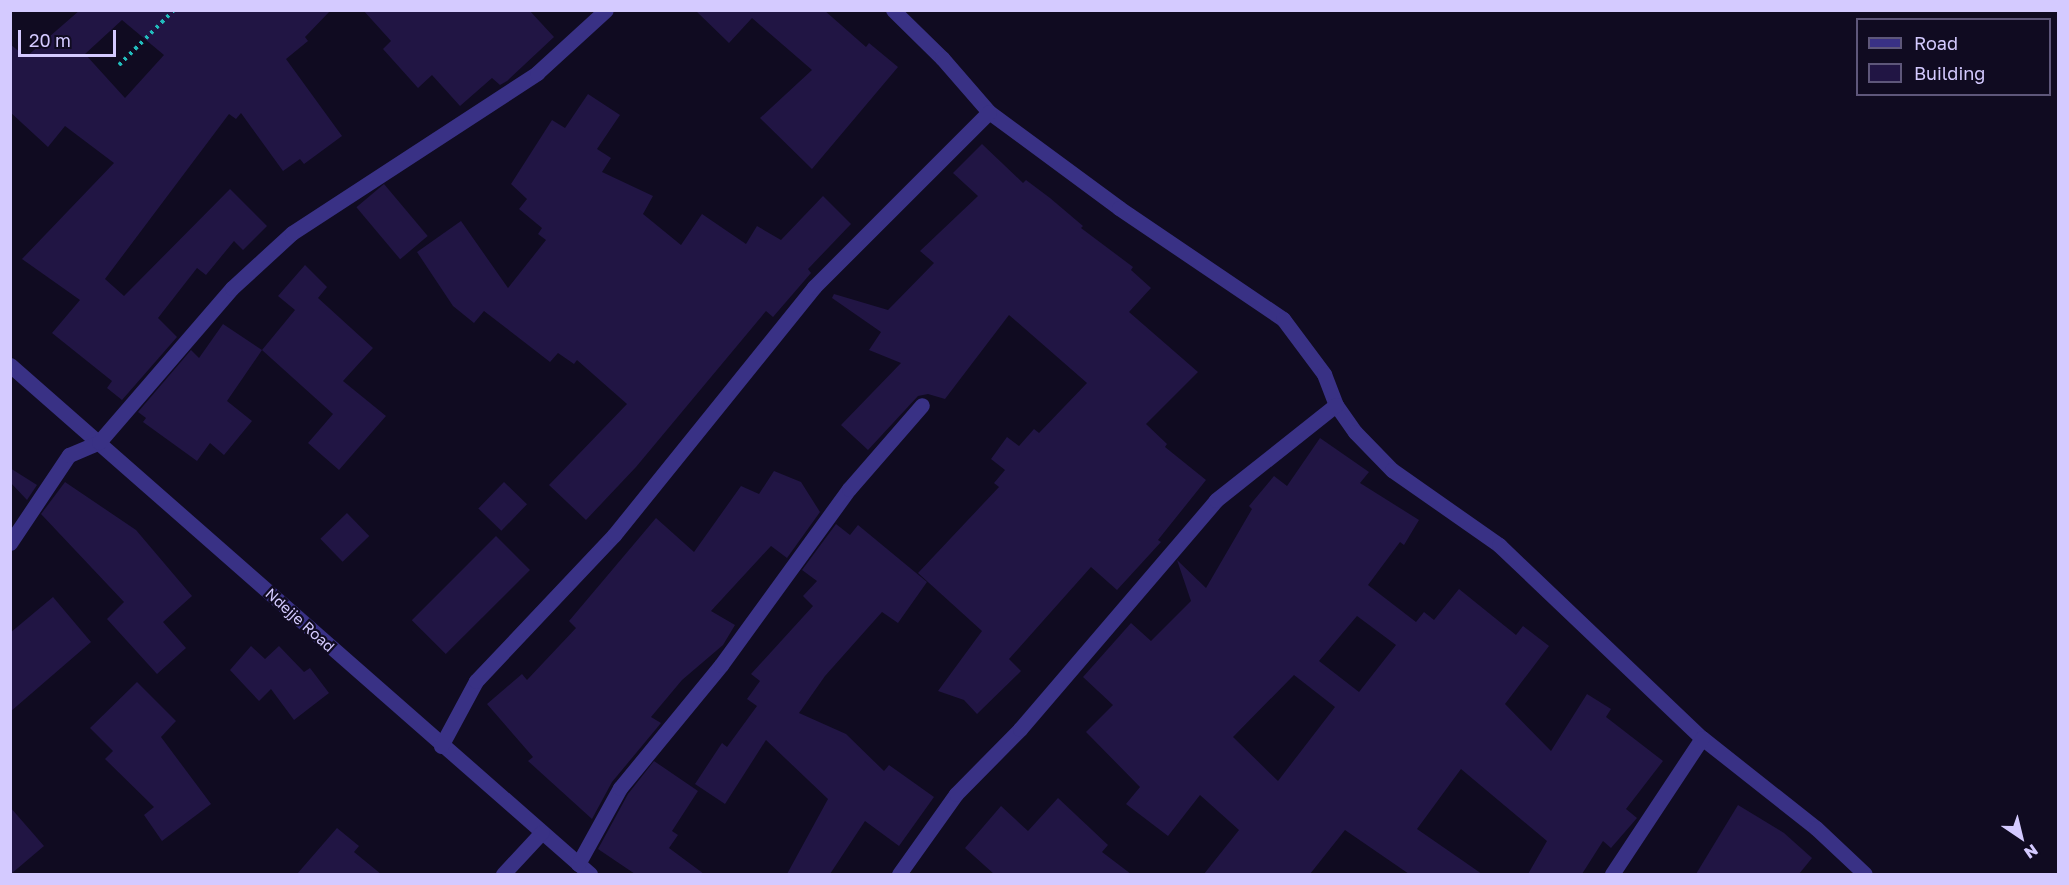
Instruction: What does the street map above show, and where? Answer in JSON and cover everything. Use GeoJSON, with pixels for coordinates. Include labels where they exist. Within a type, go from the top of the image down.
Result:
{"type":"FeatureCollection","features":[{"type":"Feature","properties":{"kind":"street"},"geometry":{"type":"LineString","coordinates":[[10,543],[69,455],[99,442],[232,288],[292,233],[537,73],[606,10]]}},
{"type":"Feature","properties":{"kind":"street"},"geometry":{"type":"LineString","coordinates":[[893,10],[942,58],[989,112],[1119,208],[1283,320],[1324,374],[1336,405],[1355,432],[1392,470],[1499,545],[1702,738],[1816,828],[1865,874]]}},
{"type":"Feature","properties":{"kind":"street"},"geometry":{"type":"LineString","coordinates":[[441,746],[476,681],[614,535],[814,287],[989,112]]}},
{"type":"Feature","properties":{"kind":"street","name":"Ndejje Road"},"geometry":{"type":"LineString","coordinates":[[10,365],[441,746],[590,874]]}},
{"type":"Feature","properties":{"kind":"street"},"geometry":{"type":"LineString","coordinates":[[578,864],[620,788],[721,665],[849,489],[922,405]]}},
{"type":"Feature","properties":{"kind":"street"},"geometry":{"type":"LineString","coordinates":[[899,874],[956,794],[1020,729],[1216,500],[1336,405]]}},
{"type":"Feature","properties":{"kind":"street"},"geometry":{"type":"LineString","coordinates":[[1612,874],[1702,738]]}},
{"type":"Feature","properties":{"kind":"street"},"geometry":{"type":"LineString","coordinates":[[503,874],[542,832]]}},
{"type":"Feature","properties":{"kind":"path"},"geometry":{"type":"LineString","coordinates":[[119,65],[174,10]]}},
{"type":"Feature","properties":{"kind":"building"},"geometry":{"type":"Polygon","coordinates":[[[80,10],[331,10],[305,37],[308,41],[286,59],[342,136],[304,164],[300,159],[283,171],[241,113],[236,119],[229,114],[105,279],[124,296],[230,189],[267,226],[243,250],[234,241],[206,275],[197,268],[158,318],[177,337],[122,400],[107,388],[112,381],[52,333],[80,300],[22,259],[114,163],[65,126],[48,147],[10,112],[10,44],[26,57],[80,10]],[[122,20],[85,54],[125,98],[164,55],[122,20]]]}},
{"type":"Feature","properties":{"kind":"building"},"geometry":{"type":"Polygon","coordinates":[[[363,10],[529,10],[554,37],[507,81],[500,85],[492,78],[460,106],[432,75],[418,88],[383,49],[391,41],[363,10]]]}},
{"type":"Feature","properties":{"kind":"building"},"geometry":{"type":"Polygon","coordinates":[[[695,10],[824,10],[866,47],[869,43],[898,67],[812,169],[760,118],[812,70],[752,18],[729,43],[695,10]]]}},
{"type":"Feature","properties":{"kind":"building"},"geometry":{"type":"Polygon","coordinates":[[[588,94],[620,115],[597,149],[611,158],[602,172],[653,196],[643,214],[681,245],[702,214],[746,244],[757,226],[781,240],[823,196],[851,224],[808,269],[811,273],[773,317],[766,311],[636,467],[586,520],[549,485],[627,404],[577,360],[574,364],[558,353],[550,362],[484,311],[474,323],[453,306],[417,252],[461,221],[508,288],[546,240],[538,234],[542,228],[519,209],[527,199],[511,184],[552,120],[565,128],[588,94]]]}},
{"type":"Feature","properties":{"kind":"building"},"geometry":{"type":"Polygon","coordinates":[[[982,144],[1023,183],[1026,180],[1050,198],[1083,226],[1081,228],[1133,267],[1131,270],[1151,288],[1129,312],[1198,372],[1146,424],[1167,444],[1165,447],[1206,480],[1158,540],[1161,542],[1117,590],[1091,567],[1009,659],[1021,671],[977,714],[964,700],[938,691],[982,631],[918,573],[999,487],[994,483],[1005,470],[991,459],[1007,437],[1019,446],[1034,429],[1039,433],[1087,383],[1009,315],[945,399],[928,394],[918,396],[868,450],[841,425],[901,363],[869,350],[881,332],[832,298],[834,294],[888,310],[934,263],[920,251],[978,196],[953,173],[982,144]]]}},
{"type":"Feature","properties":{"kind":"building"},"geometry":{"type":"Polygon","coordinates":[[[384,184],[428,236],[400,259],[356,207],[384,184]]]}},
{"type":"Feature","properties":{"kind":"building"},"geometry":{"type":"Polygon","coordinates":[[[305,265],[327,287],[318,298],[373,348],[343,381],[386,416],[339,470],[308,443],[333,414],[262,350],[295,310],[278,296],[305,265]]]}},
{"type":"Feature","properties":{"kind":"building"},"geometry":{"type":"Polygon","coordinates":[[[223,324],[262,350],[227,401],[252,421],[224,455],[210,443],[197,461],[143,422],[146,418],[138,412],[191,350],[199,358],[223,324]]]}},
{"type":"Feature","properties":{"kind":"building"},"geometry":{"type":"Polygon","coordinates":[[[1320,438],[1369,472],[1360,483],[1419,520],[1404,545],[1400,542],[1368,585],[1416,622],[1424,612],[1434,620],[1459,589],[1516,635],[1523,626],[1549,646],[1505,704],[1551,751],[1587,694],[1611,709],[1606,717],[1663,761],[1626,809],[1637,818],[1611,848],[1603,841],[1582,874],[1528,874],[1547,841],[1461,769],[1417,829],[1482,874],[1409,874],[1345,830],[1310,874],[1204,874],[1239,830],[1200,795],[1168,836],[1126,804],[1140,787],[1086,732],[1113,705],[1083,677],[1131,623],[1151,641],[1191,601],[1177,560],[1206,588],[1252,509],[1249,506],[1274,476],[1287,486],[1320,438]],[[1357,616],[1319,661],[1359,692],[1396,645],[1357,616]],[[1294,675],[1233,737],[1278,781],[1335,707],[1294,675]]]}},
{"type":"Feature","properties":{"kind":"building"},"geometry":{"type":"Polygon","coordinates":[[[10,468],[37,485],[27,500],[10,482],[10,468]]]}},
{"type":"Feature","properties":{"kind":"building"},"geometry":{"type":"Polygon","coordinates":[[[774,471],[801,482],[820,512],[787,558],[771,546],[711,611],[735,625],[723,645],[682,680],[651,717],[661,723],[612,782],[592,819],[528,761],[533,757],[487,704],[522,674],[527,680],[576,628],[569,621],[656,518],[694,552],[741,486],[759,494],[774,471]]]}},
{"type":"Feature","properties":{"kind":"building"},"geometry":{"type":"Polygon","coordinates":[[[65,482],[136,530],[192,596],[163,622],[186,648],[157,674],[107,619],[124,602],[41,514],[65,482]]]}},
{"type":"Feature","properties":{"kind":"building"},"geometry":{"type":"Polygon","coordinates":[[[504,482],[527,504],[501,531],[478,509],[504,482]]]}},
{"type":"Feature","properties":{"kind":"building"},"geometry":{"type":"Polygon","coordinates":[[[347,513],[369,536],[343,562],[320,539],[347,513]]]}},
{"type":"Feature","properties":{"kind":"building"},"geometry":{"type":"Polygon","coordinates":[[[836,524],[850,535],[858,525],[927,582],[898,623],[882,612],[825,676],[799,713],[846,734],[884,771],[889,765],[934,797],[899,846],[865,821],[830,874],[787,874],[828,799],[766,740],[725,804],[695,784],[722,743],[727,747],[757,706],[747,699],[760,681],[751,674],[813,606],[803,596],[817,581],[802,570],[836,524]]]}},
{"type":"Feature","properties":{"kind":"building"},"geometry":{"type":"Polygon","coordinates":[[[496,536],[530,570],[446,654],[412,620],[496,536]]]}},
{"type":"Feature","properties":{"kind":"building"},"geometry":{"type":"Polygon","coordinates":[[[53,597],[91,642],[10,712],[10,633],[53,597]]]}},
{"type":"Feature","properties":{"kind":"building"},"geometry":{"type":"Polygon","coordinates":[[[251,646],[265,659],[279,646],[304,672],[310,668],[329,693],[294,720],[271,689],[259,701],[230,670],[251,646]]]}},
{"type":"Feature","properties":{"kind":"building"},"geometry":{"type":"Polygon","coordinates":[[[137,682],[176,721],[161,737],[211,804],[162,841],[144,815],[154,807],[105,759],[113,751],[90,728],[137,682]]]}},
{"type":"Feature","properties":{"kind":"building"},"geometry":{"type":"Polygon","coordinates":[[[654,761],[698,791],[672,831],[678,835],[669,848],[704,874],[635,874],[598,849],[628,794],[654,761]]]}},
{"type":"Feature","properties":{"kind":"building"},"geometry":{"type":"Polygon","coordinates":[[[1058,798],[1108,845],[1102,852],[1131,874],[994,874],[965,848],[1001,806],[1028,831],[1058,798]]]}},
{"type":"Feature","properties":{"kind":"building"},"geometry":{"type":"Polygon","coordinates":[[[1738,805],[1784,833],[1812,858],[1799,874],[1696,874],[1738,805]]]}},
{"type":"Feature","properties":{"kind":"building"},"geometry":{"type":"Polygon","coordinates":[[[10,807],[44,846],[11,874],[10,874],[10,807]]]}},
{"type":"Feature","properties":{"kind":"building"},"geometry":{"type":"Polygon","coordinates":[[[337,828],[359,846],[354,852],[381,874],[297,874],[337,828]]]}}]}
